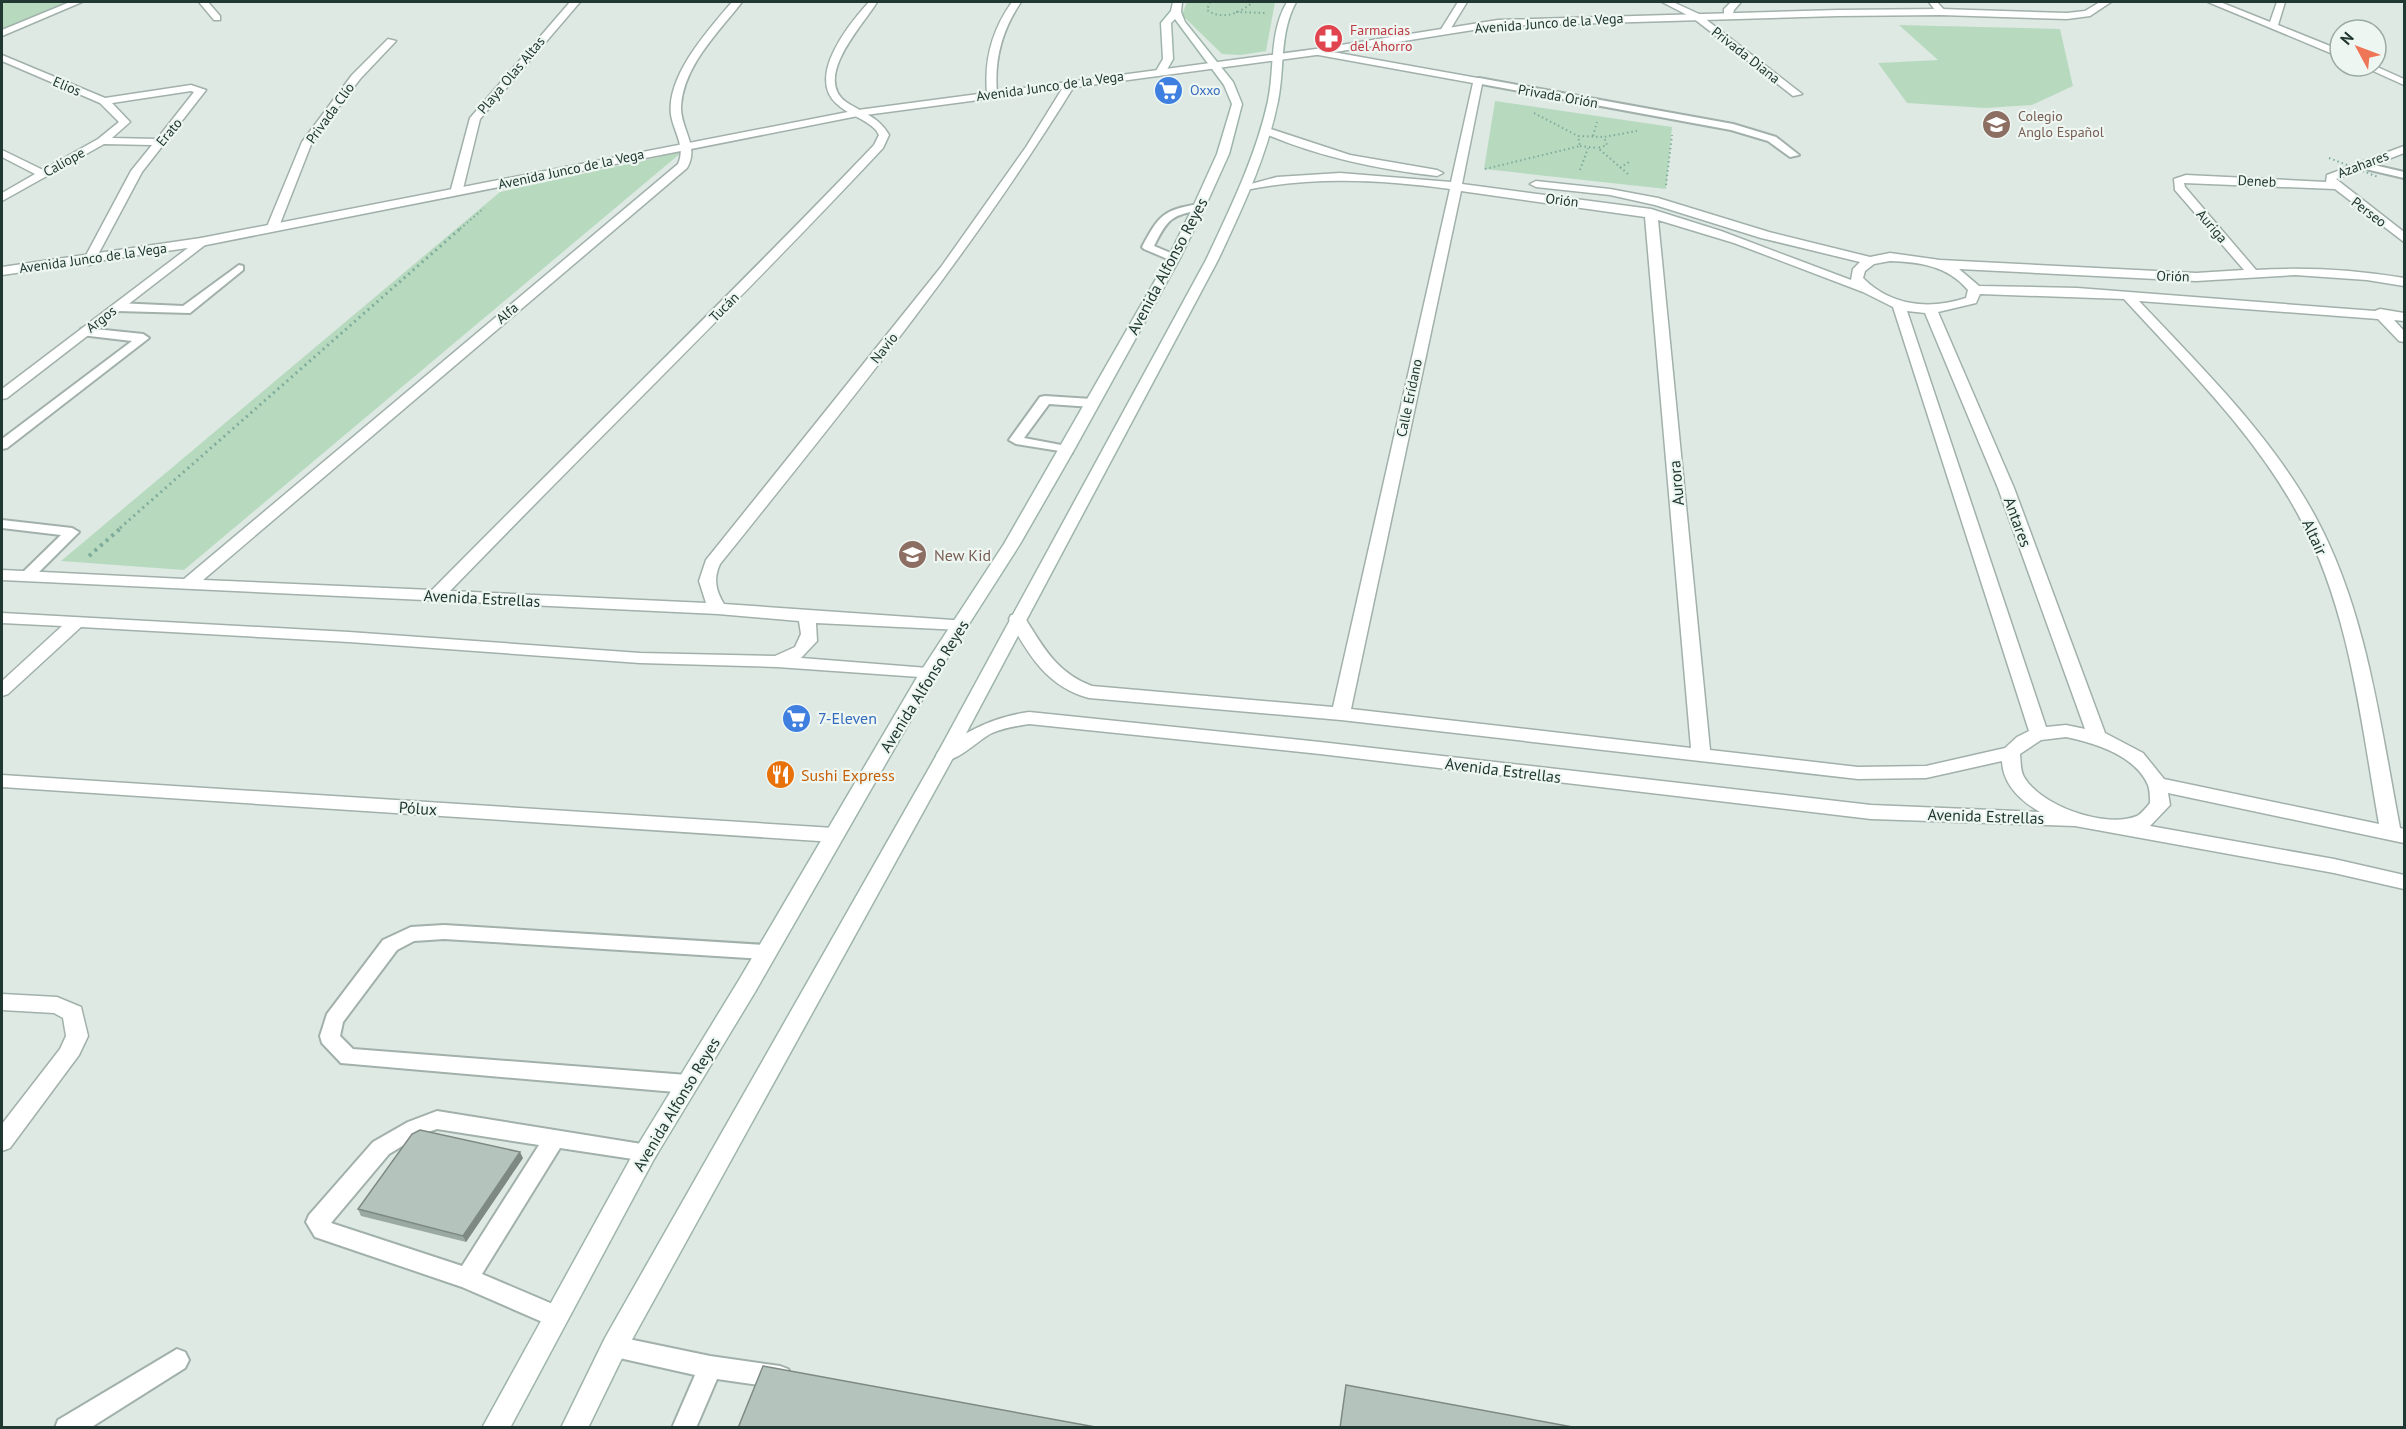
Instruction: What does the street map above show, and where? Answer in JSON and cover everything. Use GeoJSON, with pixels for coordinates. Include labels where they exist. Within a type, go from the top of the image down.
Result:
{"type":"FeatureCollection","features":[{"type":"Feature","properties":{"kind":"street"},"geometry":{"type":"LineString","coordinates":[[2,33],[77,2]]}},
{"type":"Feature","properties":{"kind":"street"},"geometry":{"type":"LineString","coordinates":[[203,2],[217,18]]}},
{"type":"Feature","properties":{"kind":"street","name":"Playa Olas Altas"},"geometry":{"type":"LineString","coordinates":[[456,193],[475,118],[575,2]]}},
{"type":"Feature","properties":{"kind":"street"},"geometry":{"type":"LineString","coordinates":[[688,145],[680,133],[676,120],[676,103],[683,82],[705,42],[737,2]]}},
{"type":"Feature","properties":{"kind":"street","name":"Tucán"},"geometry":{"type":"LineString","coordinates":[[436,597],[588,440],[780,251],[879,146],[884,135],[880,126],[839,101],[831,93],[829,84],[840,50],[873,2]]}},
{"type":"Feature","properties":{"kind":"street"},"geometry":{"type":"LineString","coordinates":[[992,93],[990,74],[996,40],[1016,2]]}},
{"type":"Feature","properties":{"kind":"street"},"geometry":{"type":"LineString","coordinates":[[574,1428],[614,1347],[945,756],[1017,619],[1121,433],[1212,260],[1246,188],[1265,130],[1274,99],[1278,34],[1285,11],[1291,2]]}},
{"type":"Feature","properties":{"kind":"street"},"geometry":{"type":"LineString","coordinates":[[1445,31],[1462,2]]}},
{"type":"Feature","properties":{"kind":"street","name":"Privada Diana"},"geometry":{"type":"LineString","coordinates":[[1667,2],[1696,16],[1797,94]]}},
{"type":"Feature","properties":{"kind":"street"},"geometry":{"type":"LineString","coordinates":[[1729,15],[1729,9],[1736,2]]}},
{"type":"Feature","properties":{"kind":"street"},"geometry":{"type":"LineString","coordinates":[[1933,2],[1941,12]]}},
{"type":"Feature","properties":{"kind":"street","name":"Avenida Junco de la Vega"},"geometry":{"type":"LineString","coordinates":[[2,271],[89,261],[272,229],[858,113],[992,93],[1316,52],[1514,22],[1729,15],[1941,12],[2078,16],[2106,2]]}},
{"type":"Feature","properties":{"kind":"street"},"geometry":{"type":"LineString","coordinates":[[2213,2],[2328,49]]}},
{"type":"Feature","properties":{"kind":"street"},"geometry":{"type":"LineString","coordinates":[[2274,25],[2281,2]]}},
{"type":"Feature","properties":{"kind":"street"},"geometry":{"type":"LineString","coordinates":[[1161,71],[1168,59],[1166,23],[1177,7]]}},
{"type":"Feature","properties":{"kind":"street","name":"Avenida Alfonso Reyes"},"geometry":{"type":"LineString","coordinates":[[495,1428],[554,1316],[646,1152],[928,674],[1067,450],[1174,258],[1199,207],[1223,154],[1237,104],[1229,84],[1181,23],[1177,7]]}},
{"type":"Feature","properties":{"kind":"street","name":"Privada Clío"},"geometry":{"type":"LineString","coordinates":[[272,229],[307,142],[356,77],[391,41]]}},
{"type":"Feature","properties":{"kind":"street","name":"Privada Orión"},"geometry":{"type":"LineString","coordinates":[[1316,52],[1479,81]]}},
{"type":"Feature","properties":{"kind":"street","name":"Elios"},"geometry":{"type":"LineString","coordinates":[[2,58],[104,101],[124,120],[124,124]]}},
{"type":"Feature","properties":{"kind":"street"},"geometry":{"type":"LineString","coordinates":[[2388,75],[2404,82]]}},
{"type":"Feature","properties":{"kind":"street","name":"Calle Erídano"},"geometry":{"type":"LineString","coordinates":[[1341,714],[1479,81]]}},
{"type":"Feature","properties":{"kind":"street","name":"Navío"},"geometry":{"type":"LineString","coordinates":[[718,609],[707,589],[705,575],[712,563],[884,349],[976,227],[1032,148],[1071,83]]}},
{"type":"Feature","properties":{"kind":"street","name":"Erato"},"geometry":{"type":"LineString","coordinates":[[89,261],[129,184],[201,90],[190,88],[104,101]]}},
{"type":"Feature","properties":{"kind":"street","name":"Calíope"},"geometry":{"type":"LineString","coordinates":[[2,198],[102,141],[124,124]]}},
{"type":"Feature","properties":{"kind":"street","name":"Orión"},"geometry":{"type":"LineString","coordinates":[[1265,130],[1300,146],[1348,161],[1651,213],[1697,226],[1810,271],[1865,289],[1899,305],[1930,309],[1954,307],[1971,300],[1975,290],[2128,296],[2380,313],[2404,317]]}},
{"type":"Feature","properties":{"kind":"street"},"geometry":{"type":"LineString","coordinates":[[102,141],[160,142]]}},
{"type":"Feature","properties":{"kind":"street","name":"Alfa"},"geometry":{"type":"LineString","coordinates":[[189,583],[683,166],[688,157],[688,145]]}},
{"type":"Feature","properties":{"kind":"street","name":"Azahares"},"geometry":{"type":"LineString","coordinates":[[2334,186],[2330,180],[2331,177],[2404,149]]}},
{"type":"Feature","properties":{"kind":"street"},"geometry":{"type":"LineString","coordinates":[[2,153],[43,174]]}},
{"type":"Feature","properties":{"kind":"street","name":"Orión"},"geometry":{"type":"LineString","coordinates":[[1246,188],[1269,181],[1314,176],[1456,181],[1610,192],[1658,201],[1776,238],[1870,261],[1899,258],[1941,264],[2196,277],[2251,272],[2326,272],[2404,282]]}},
{"type":"Feature","properties":{"kind":"street","name":"Deneb"},"geometry":{"type":"LineString","coordinates":[[2180,180],[2334,186]]}},
{"type":"Feature","properties":{"kind":"street","name":"Auriga"},"geometry":{"type":"LineString","coordinates":[[2180,180],[2180,188],[2251,272]]}},
{"type":"Feature","properties":{"kind":"street","name":"Perseo"},"geometry":{"type":"LineString","coordinates":[[2334,186],[2404,238]]}},
{"type":"Feature","properties":{"kind":"street","name":"Aurora"},"geometry":{"type":"LineString","coordinates":[[1651,213],[1701,753]]}},
{"type":"Feature","properties":{"kind":"street","name":"Argos"},"geometry":{"type":"LineString","coordinates":[[2,394],[201,242]]}},
{"type":"Feature","properties":{"kind":"street"},"geometry":{"type":"LineString","coordinates":[[1865,289],[1857,279],[1859,269],[1870,261]]}},
{"type":"Feature","properties":{"kind":"street"},"geometry":{"type":"LineString","coordinates":[[1941,264],[1965,276],[1975,290]]}},
{"type":"Feature","properties":{"kind":"street"},"geometry":{"type":"LineString","coordinates":[[2196,277],[2194,281],[2198,291],[2223,304]]}},
{"type":"Feature","properties":{"kind":"street","name":"Altair"},"geometry":{"type":"LineString","coordinates":[[2128,296],[2250,430],[2287,480],[2313,529],[2336,583],[2355,645],[2398,835]]}},
{"type":"Feature","properties":{"kind":"street"},"geometry":{"type":"LineString","coordinates":[[1899,305],[2039,733]]}},
{"type":"Feature","properties":{"kind":"street","name":"Antares"},"geometry":{"type":"LineString","coordinates":[[1930,309],[2006,488],[2097,737]]}},
{"type":"Feature","properties":{"kind":"street"},"geometry":{"type":"LineString","coordinates":[[2380,313],[2404,338]]}},
{"type":"Feature","properties":{"kind":"street","name":"Avenida Estrellas"},"geometry":{"type":"LineString","coordinates":[[2,575],[718,609],[806,617],[961,624]]}},
{"type":"Feature","properties":{"kind":"street"},"geometry":{"type":"LineString","coordinates":[[777,662],[793,657],[810,638],[811,631],[806,617]]}},
{"type":"Feature","properties":{"kind":"street"},"geometry":{"type":"LineString","coordinates":[[2,618],[640,658],[777,662],[928,674]]}},
{"type":"Feature","properties":{"kind":"street"},"geometry":{"type":"LineString","coordinates":[[1017,619],[1040,657],[1058,679],[1089,692],[1341,714],[1701,753],[1858,773],[1890,774],[1953,767],[2011,753],[2021,740],[2039,733],[2066,731],[2097,737],[2136,757],[2158,784],[2160,805],[2145,820],[2118,827]]}},
{"type":"Feature","properties":{"kind":"street"},"geometry":{"type":"LineString","coordinates":[[2,690],[78,621]]}},
{"type":"Feature","properties":{"kind":"street","name":"Avenida Estrellas"},"geometry":{"type":"LineString","coordinates":[[945,756],[975,732],[1009,720],[1029,718],[1320,748],[1870,812],[2071,820]]}},
{"type":"Feature","properties":{"kind":"street"},"geometry":{"type":"LineString","coordinates":[[2011,753],[2014,776],[2035,801],[2071,820],[2334,866],[2404,882]]}},
{"type":"Feature","properties":{"kind":"street","name":"Pólux"},"geometry":{"type":"LineString","coordinates":[[2,782],[834,835]]}},
{"type":"Feature","properties":{"kind":"street"},"geometry":{"type":"LineString","coordinates":[[2158,784],[2398,835]]}},
{"type":"Feature","properties":{"kind":"street"},"geometry":{"type":"LineString","coordinates":[[2,1002],[57,1005],[73,1013],[77,1036],[68,1055],[2,1141]]}},
{"type":"Feature","properties":{"kind":"lane","name":"Privada Orión"},"geometry":{"type":"LineString","coordinates":[[1479,81],[1674,122],[1755,133],[1772,139],[1794,155]]}},
{"type":"Feature","properties":{"kind":"lane"},"geometry":{"type":"LineString","coordinates":[[2361,165],[2404,175]]}},
{"type":"Feature","properties":{"kind":"lane"},"geometry":{"type":"LineString","coordinates":[[1174,258],[1148,247],[1164,215],[1172,211],[1199,207]]}},
{"type":"Feature","properties":{"kind":"lane"},"geometry":{"type":"LineString","coordinates":[[117,306],[186,310],[239,268]]}},
{"type":"Feature","properties":{"kind":"lane"},"geometry":{"type":"LineString","coordinates":[[2,445],[143,338],[85,332]]}},
{"type":"Feature","properties":{"kind":"lane"},"geometry":{"type":"LineString","coordinates":[[1067,450],[1016,441],[1045,400],[1092,403]]}},
{"type":"Feature","properties":{"kind":"lane"},"geometry":{"type":"LineString","coordinates":[[2,524],[72,532],[27,576]]}},
{"type":"Feature","properties":{"kind":"lane"},"geometry":{"type":"LineString","coordinates":[[687,1084],[348,1057],[332,1043],[331,1028],[334,1020],[390,945],[411,934],[444,932],[766,952]]}},
{"type":"Feature","properties":{"kind":"lane"},"geometry":{"type":"LineString","coordinates":[[554,1316],[467,1278],[323,1230],[317,1222],[381,1148],[428,1122],[437,1120],[554,1140],[646,1152]]}},
{"type":"Feature","properties":{"kind":"lane"},"geometry":{"type":"LineString","coordinates":[[467,1278],[554,1140]]}},
{"type":"Feature","properties":{"kind":"lane"},"geometry":{"type":"LineString","coordinates":[[614,1347],[710,1367],[806,1382]]}},
{"type":"Feature","properties":{"kind":"lane"},"geometry":{"type":"LineString","coordinates":[[67,1428],[177,1360]]}},
{"type":"Feature","properties":{"kind":"lane"},"geometry":{"type":"LineString","coordinates":[[684,1428],[710,1367]]}},
{"type":"Feature","properties":{"kind":"path"},"geometry":{"type":"LineString","coordinates":[[1210,2],[1207,6],[1209,13],[1227,15],[1253,2]]}},
{"type":"Feature","properties":{"kind":"path"},"geometry":{"type":"LineString","coordinates":[[1236,12],[1285,11]]}},
{"type":"Feature","properties":{"kind":"path"},"geometry":{"type":"LineString","coordinates":[[1532,112],[1578,136],[1604,137],[1674,122],[1666,189]]}},
{"type":"Feature","properties":{"kind":"path"},"geometry":{"type":"LineString","coordinates":[[1593,136],[1598,116]]}},
{"type":"Feature","properties":{"kind":"path"},"geometry":{"type":"LineString","coordinates":[[1578,136],[1577,141],[1580,146]]}},
{"type":"Feature","properties":{"kind":"path"},"geometry":{"type":"LineString","coordinates":[[1496,170],[1484,169],[1580,146],[1598,148],[1607,146],[1604,137]]}},
{"type":"Feature","properties":{"kind":"path"},"geometry":{"type":"LineString","coordinates":[[1576,179],[1588,148]]}},
{"type":"Feature","properties":{"kind":"path"},"geometry":{"type":"LineString","coordinates":[[1598,148],[1630,175]]}},
{"type":"Feature","properties":{"kind":"path"},"geometry":{"type":"LineString","coordinates":[[2329,158],[2378,177]]}},
{"type":"Feature","properties":{"kind":"path"},"geometry":{"type":"LineString","coordinates":[[1620,168],[1629,162]]}},
{"type":"Feature","properties":{"kind":"path"},"geometry":{"type":"LineString","coordinates":[[65,578],[513,182]]}},
{"type":"Feature","properties":{"kind":"green space"},"geometry":{"type":"Polygon","coordinates":[[[77,2],[2,33],[2,3],[77,2]]]}},
{"type":"Feature","properties":{"kind":"green space"},"geometry":{"type":"Polygon","coordinates":[[[1187,2],[1275,2],[1266,51],[1241,55],[1222,54],[1182,15],[1187,2]]]}},
{"type":"Feature","properties":{"kind":"green space"},"geometry":{"type":"Polygon","coordinates":[[[1899,25],[2060,29],[2073,86],[2032,105],[1985,108],[1907,103],[1878,63],[1938,60],[1899,25]]]}},
{"type":"Feature","properties":{"kind":"green space"},"geometry":{"type":"Polygon","coordinates":[[[1495,101],[1672,127],[1666,189],[1484,169],[1495,101]]]}},
{"type":"Feature","properties":{"kind":"green space"},"geometry":{"type":"Polygon","coordinates":[[[682,152],[184,570],[61,561],[500,192],[682,152]]]}},
{"type":"Feature","properties":{"kind":"building"},"geometry":{"type":"Polygon","coordinates":[[[420,1130],[520,1152],[463,1236],[358,1209],[412,1134],[420,1130]]]}},
{"type":"Feature","properties":{"kind":"building"},"geometry":{"type":"Polygon","coordinates":[[[763,1366],[1101,1428],[738,1428],[763,1366]]]}},
{"type":"Feature","properties":{"kind":"building"},"geometry":{"type":"Polygon","coordinates":[[[1346,1385],[1578,1428],[1340,1428],[1346,1385]]]}},
{"type":"Feature","properties":{"kind":"place","name":"Farmacias del Ahorro"},"geometry":{"type":"Point","coordinates":[1329,38]}},
{"type":"Feature","properties":{"kind":"place","name":"Oxxo"},"geometry":{"type":"Point","coordinates":[1169,90]}},
{"type":"Feature","properties":{"kind":"place","name":"Colegio Anglo Español"},"geometry":{"type":"Point","coordinates":[1997,124]}},
{"type":"Feature","properties":{"kind":"place","name":"New Kid"},"geometry":{"type":"Point","coordinates":[913,555]}},
{"type":"Feature","properties":{"kind":"place","name":"7-Eleven"},"geometry":{"type":"Point","coordinates":[797,718]}},
{"type":"Feature","properties":{"kind":"place","name":"Sushi Express"},"geometry":{"type":"Point","coordinates":[780,775]}}]}
